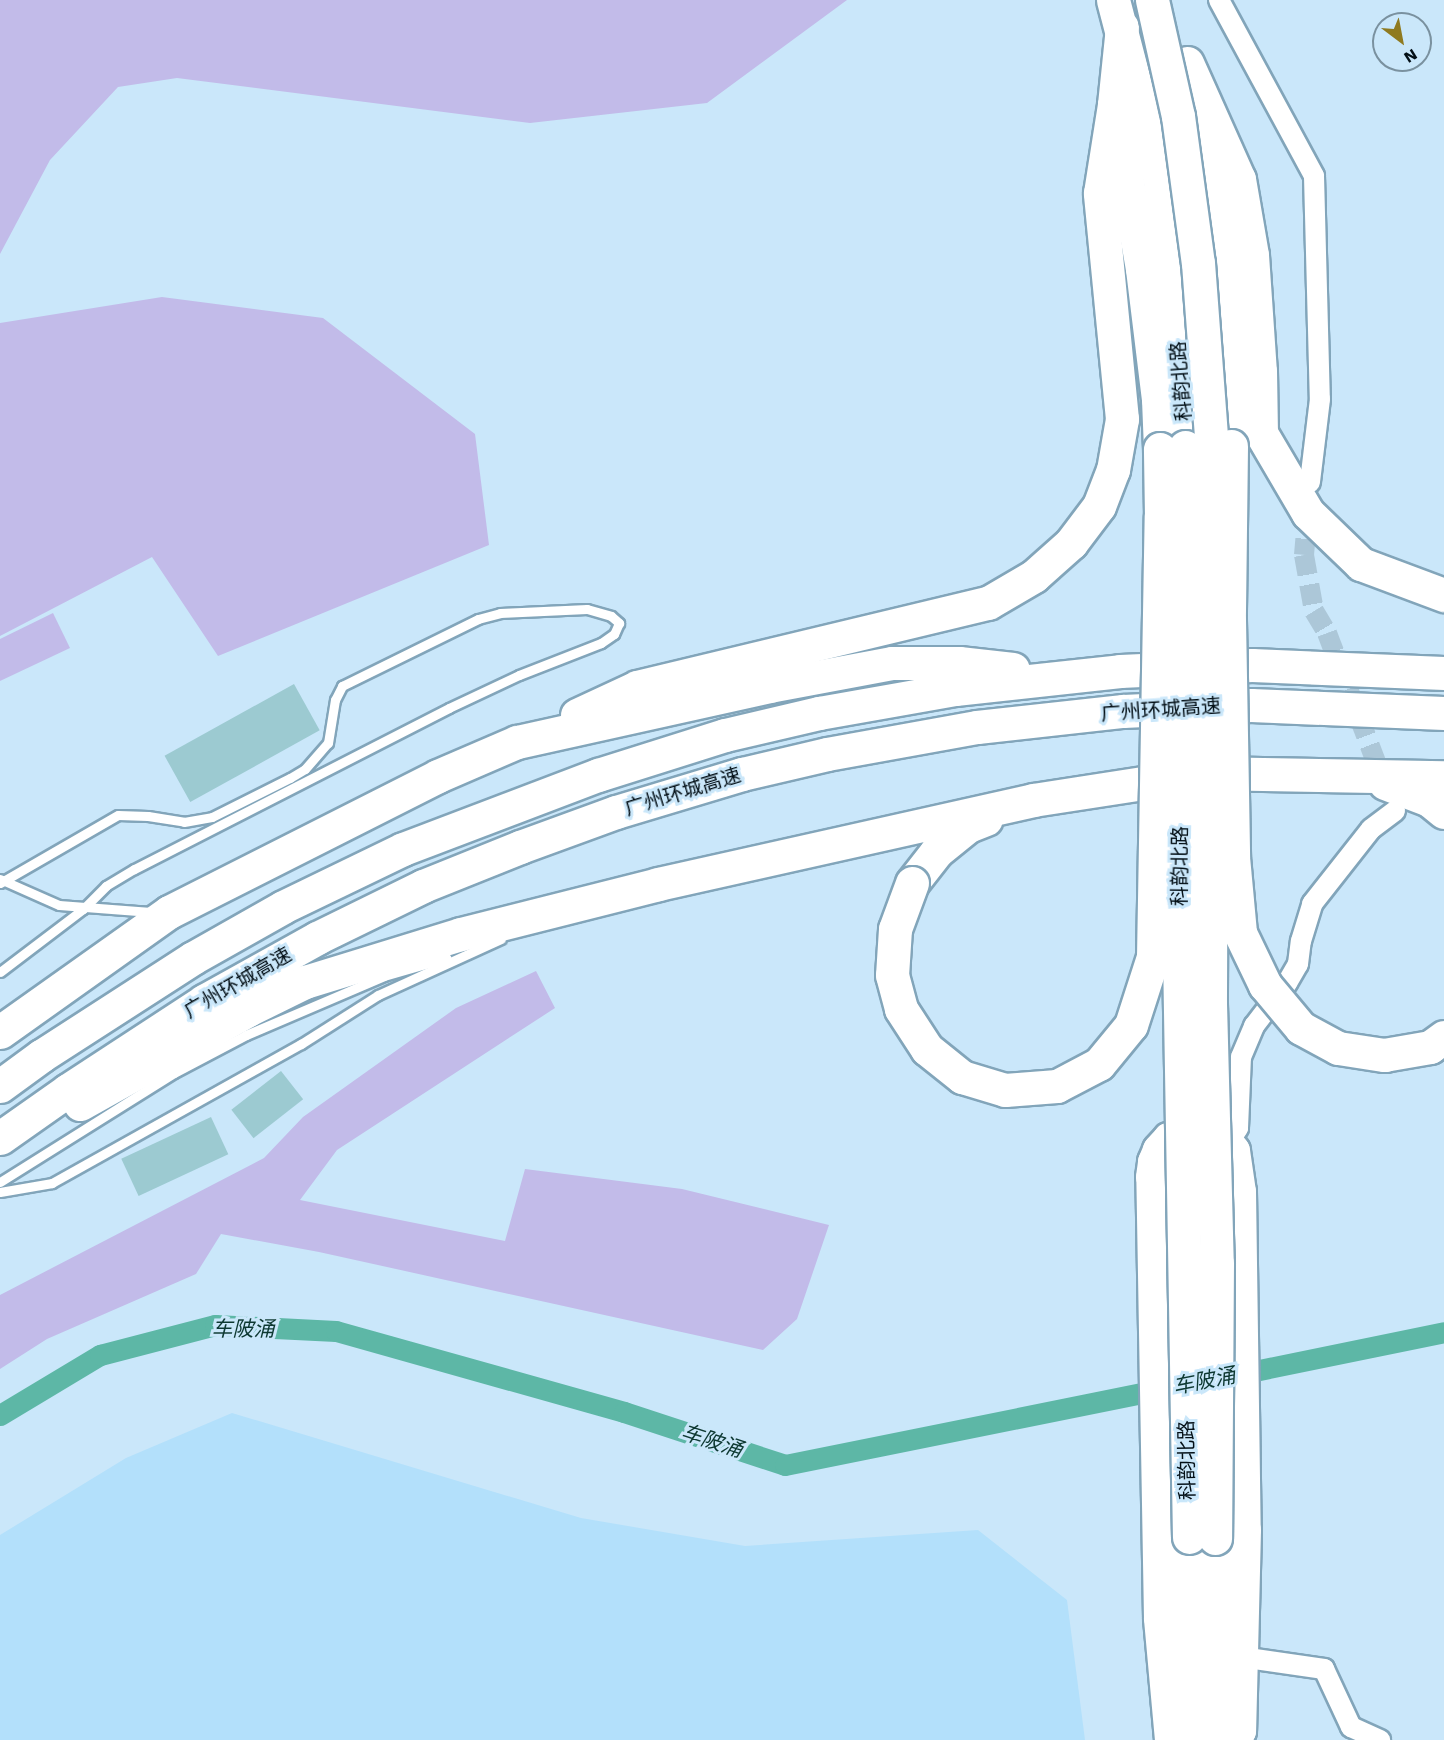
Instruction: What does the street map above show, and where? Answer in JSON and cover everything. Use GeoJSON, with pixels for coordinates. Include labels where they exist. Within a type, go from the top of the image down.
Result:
{"type":"FeatureCollection","features":[{"type":"Feature","properties":{"kind":"highway","name":"科韵北路"},"geometry":{"type":"LineString","coordinates":[[1152,0],[1178,116],[1198,263],[1212,448],[1210,1004],[1217,1263],[1202,1537],[1188,1662],[1191,1740]]}},
{"type":"Feature","properties":{"kind":"highway"},"geometry":{"type":"LineString","coordinates":[[1157,0],[1239,179],[1252,255],[1260,370],[1261,433],[1308,513],[1361,564],[1444,595]]}},
{"type":"Feature","properties":{"kind":"highway","name":"科韵北路"},"geometry":{"type":"LineString","coordinates":[[1118,14],[1160,181],[1180,345],[1185,447],[1179,952],[1202,1537],[1219,1740]]}},
{"type":"Feature","properties":{"kind":"highway"},"geometry":{"type":"LineString","coordinates":[[0,1032],[169,912],[438,776],[637,687],[988,603],[1034,576],[1071,543],[1099,506],[1113,470],[1122,418],[1100,193],[1114,105],[1118,14]]}},
{"type":"Feature","properties":{"kind":"highway"},"geometry":{"type":"LineString","coordinates":[[1187,63],[1228,256],[1233,334],[1229,620],[1233,857],[1240,933],[1265,985],[1301,1028],[1338,1048],[1384,1055],[1430,1047],[1444,1037]]}},
{"type":"Feature","properties":{"kind":"highway"},"geometry":{"type":"LineString","coordinates":[[1033,800],[968,826],[936,852],[912,883],[895,929],[892,975],[901,1009],[927,1049],[962,1077],[1005,1090],[1057,1086],[1099,1064],[1131,1025],[1154,957],[1161,516],[1158,399],[1143,281],[1114,105]]}},
{"type":"Feature","properties":{"kind":"highway"},"geometry":{"type":"LineString","coordinates":[[517,742],[769,686],[892,663],[959,663],[1074,675]]}},
{"type":"Feature","properties":{"kind":"highway","name":"广州环城高速"},"geometry":{"type":"LineString","coordinates":[[0,1086],[113,1008],[193,958],[283,907],[404,849],[503,809],[598,775],[736,733],[819,713],[955,689],[1074,675],[1252,665],[1444,673]]}},
{"type":"Feature","properties":{"kind":"highway","name":"广州环城高速"},"geometry":{"type":"LineString","coordinates":[[0,1138],[68,1090],[204,1001],[327,932],[423,886],[520,847],[616,812],[742,774],[827,754],[977,727],[1123,711],[1251,705],[1444,713]]}},
{"type":"Feature","properties":{"kind":"highway"},"geometry":{"type":"LineString","coordinates":[[0,1149],[248,1010],[305,982],[461,934],[658,884],[1033,800],[1207,773],[1444,777]]}},
{"type":"Feature","properties":{"kind":"highway"},"geometry":{"type":"LineString","coordinates":[[1364,774],[1429,800],[1444,812]]}},
{"type":"Feature","properties":{"kind":"main road"},"geometry":{"type":"LineString","coordinates":[[1171,1740],[1160,1618],[1202,1537],[1242,1230],[1239,1172],[1234,1151],[1224,1138],[1193,1132],[1169,1139],[1159,1150],[1154,1162],[1153,1233],[1202,1537],[1241,1657],[1239,1731],[1234,1740]]}},
{"type":"Feature","properties":{"kind":"street"},"geometry":{"type":"LineString","coordinates":[[1219,0],[1314,176],[1320,399],[1310,482]]}},
{"type":"Feature","properties":{"kind":"street"},"geometry":{"type":"LineString","coordinates":[[1228,1143],[1238,1128],[1241,1057],[1254,1026],[1287,983],[1298,964],[1301,941],[1312,904],[1371,829],[1395,811]]}},
{"type":"Feature","properties":{"kind":"street"},"geometry":{"type":"LineString","coordinates":[[1241,1657],[1324,1668],[1351,1727],[1380,1740]]}},
{"type":"Feature","properties":{"kind":"lane"},"geometry":{"type":"LineString","coordinates":[[0,972],[83,909],[106,886],[134,868],[519,675],[601,643],[614,634],[619,623],[611,616],[587,609],[500,613],[478,619],[342,686],[335,700],[328,743],[305,769],[290,778],[212,817],[184,822],[148,816],[118,815],[1,881]]}},
{"type":"Feature","properties":{"kind":"lane"},"geometry":{"type":"LineString","coordinates":[[1,881],[59,905],[83,909],[169,912]]}},
{"type":"Feature","properties":{"kind":"lane"},"geometry":{"type":"LineString","coordinates":[[543,924],[658,884]]}},
{"type":"Feature","properties":{"kind":"lane"},"geometry":{"type":"LineString","coordinates":[[0,1182],[174,1073],[246,1035],[384,976],[476,949],[513,935]]}},
{"type":"Feature","properties":{"kind":"lane"},"geometry":{"type":"LineString","coordinates":[[0,1192],[51,1183],[301,1044],[378,996],[476,949]]}},
{"type":"Feature","properties":{"kind":"shaded area"},"geometry":{"type":"Polygon","coordinates":[[[0,0],[847,0],[707,103],[530,123],[177,78],[118,87],[50,160],[0,254],[0,0]]]}},
{"type":"Feature","properties":{"kind":"shaded area"},"geometry":{"type":"Polygon","coordinates":[[[162,297],[323,318],[475,434],[489,545],[218,656],[152,557],[0,636],[0,323],[162,297]]]}},
{"type":"Feature","properties":{"kind":"shaded area"},"geometry":{"type":"Polygon","coordinates":[[[53,613],[70,648],[0,681],[0,639],[53,613]]]}},
{"type":"Feature","properties":{"kind":"shaded area"},"geometry":{"type":"Polygon","coordinates":[[[536,971],[555,1008],[337,1150],[300,1200],[505,1241],[525,1169],[682,1189],[829,1225],[797,1319],[763,1350],[319,1252],[221,1234],[196,1274],[47,1339],[0,1369],[0,1295],[264,1158],[303,1117],[456,1008],[536,971]]]}},
{"type":"Feature","properties":{"kind":"shaded area"},"geometry":{"type":"Polygon","coordinates":[[[232,1413],[581,1518],[745,1546],[978,1530],[1067,1600],[1085,1740],[0,1740],[0,1535],[126,1458],[232,1413]]]}},
{"type":"Feature","properties":{"kind":"building"},"geometry":{"type":"Polygon","coordinates":[[[294,684],[320,730],[190,802],[165,756],[294,684]]]}},
{"type":"Feature","properties":{"kind":"building"},"geometry":{"type":"Polygon","coordinates":[[[281,1071],[303,1099],[254,1138],[231,1110],[281,1071]]]}},
{"type":"Feature","properties":{"kind":"building"},"geometry":{"type":"Polygon","coordinates":[[[211,1117],[228,1154],[139,1196],[121,1159],[211,1117]]]}},
{"type":"Feature","properties":{"kind":"waterway","name":"车陂涌"},"geometry":{"type":"LineString","coordinates":[[0,1415],[100,1355],[215,1325],[336,1331],[624,1412],[785,1465],[1167,1388]]}},
{"type":"Feature","properties":{"kind":"waterway","name":"车陂涌"},"geometry":{"type":"LineString","coordinates":[[1230,1376],[1444,1332]]}},
{"type":"Feature","properties":{"kind":"tunnel"},"geometry":{"type":"LineString","coordinates":[[1308,509],[1304,555],[1314,611],[1327,633],[1384,783]]}}]}
